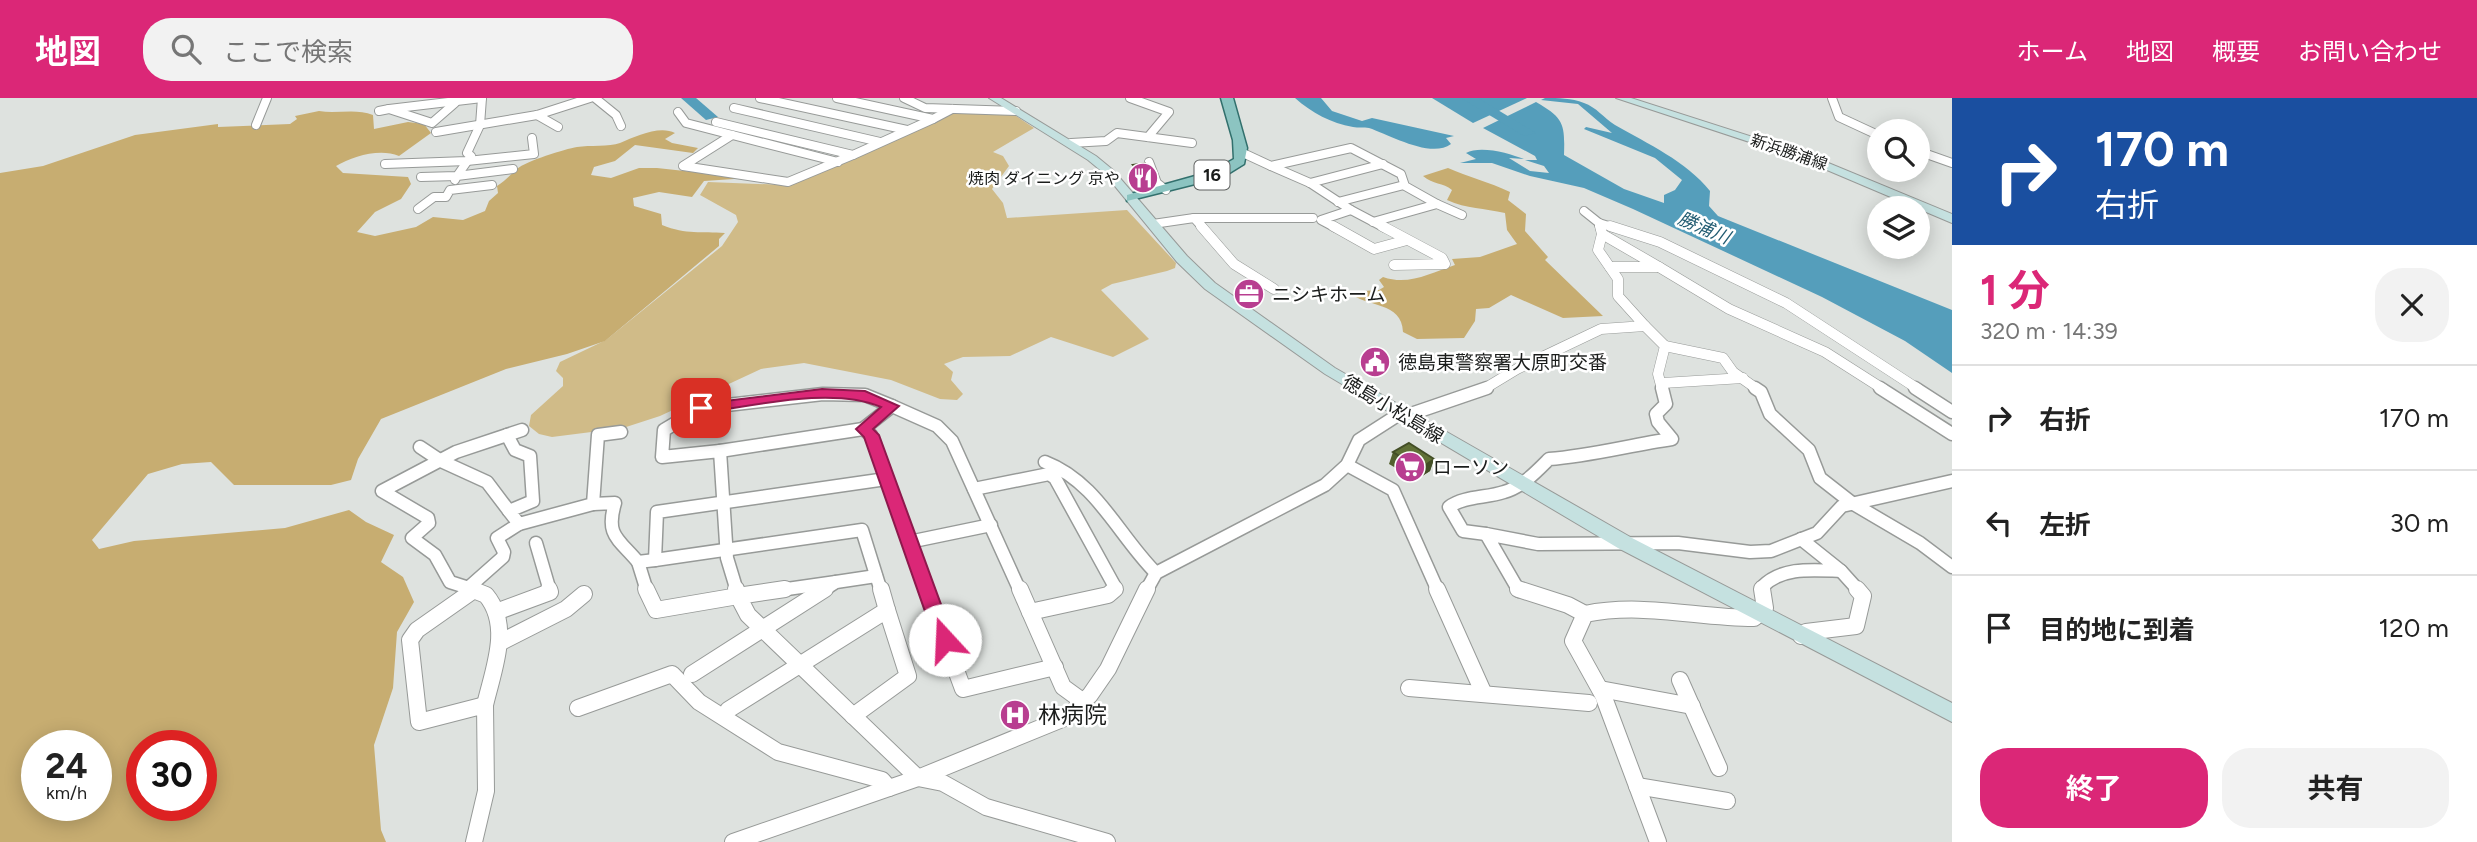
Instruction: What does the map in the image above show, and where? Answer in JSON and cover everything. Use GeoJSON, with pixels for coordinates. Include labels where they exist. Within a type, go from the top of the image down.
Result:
{"type":"FeatureCollection","features":[{"type":"Feature","properties":{"kind":"main road","name":"徳島小松島線"},"geometry":{"type":"LineString","coordinates":[[994,98],[1071,144],[1109,172],[1182,258],[1245,314],[1330,372],[1625,543],[1952,713]]}},
{"type":"Feature","properties":{"kind":"main road","name":"16"},"geometry":{"type":"LineString","coordinates":[[1132,198],[1228,170],[1240,161],[1243,153],[1234,131],[1227,98]]}},
{"type":"Feature","properties":{"kind":"main road","name":"新浜勝浦線"},"geometry":{"type":"LineString","coordinates":[[1621,98],[1805,157],[1952,219]]}},
{"type":"Feature","properties":{"kind":"street"},"geometry":{"type":"LineString","coordinates":[[256,125],[267,98]]}},
{"type":"Feature","properties":{"kind":"street"},"geometry":{"type":"LineString","coordinates":[[379,111],[482,98],[480,125],[446,197],[434,197],[418,209]]}},
{"type":"Feature","properties":{"kind":"street"},"geometry":{"type":"LineString","coordinates":[[436,132],[537,115],[590,98]]}},
{"type":"Feature","properties":{"kind":"street"},"geometry":{"type":"LineString","coordinates":[[595,98],[616,115],[621,126]]}},
{"type":"Feature","properties":{"kind":"street"},"geometry":{"type":"LineString","coordinates":[[760,98],[780,99],[907,130]]}},
{"type":"Feature","properties":{"kind":"street"},"geometry":{"type":"LineString","coordinates":[[837,98],[933,119]]}},
{"type":"Feature","properties":{"kind":"street"},"geometry":{"type":"LineString","coordinates":[[786,149],[873,98]]}},
{"type":"Feature","properties":{"kind":"street"},"geometry":{"type":"LineString","coordinates":[[904,98],[925,108],[1016,111]]}},
{"type":"Feature","properties":{"kind":"street"},"geometry":{"type":"LineString","coordinates":[[1130,98],[1169,112],[1148,137]]}},
{"type":"Feature","properties":{"kind":"street"},"geometry":{"type":"LineString","coordinates":[[1832,98],[1839,117],[1867,130]]}},
{"type":"Feature","properties":{"kind":"street"},"geometry":{"type":"LineString","coordinates":[[389,108],[432,123],[454,103]]}},
{"type":"Feature","properties":{"kind":"street"},"geometry":{"type":"LineString","coordinates":[[734,108],[881,142]]}},
{"type":"Feature","properties":{"kind":"street"},"geometry":{"type":"LineString","coordinates":[[732,135],[683,166],[788,182],[952,110]]}},
{"type":"Feature","properties":{"kind":"street"},"geometry":{"type":"LineString","coordinates":[[678,112],[686,123],[838,162]]}},
{"type":"Feature","properties":{"kind":"street"},"geometry":{"type":"LineString","coordinates":[[537,115],[558,127]]}},
{"type":"Feature","properties":{"kind":"street"},"geometry":{"type":"LineString","coordinates":[[509,120],[509,130]]}},
{"type":"Feature","properties":{"kind":"street"},"geometry":{"type":"LineString","coordinates":[[716,122],[853,155]]}},
{"type":"Feature","properties":{"kind":"street"},"geometry":{"type":"LineString","coordinates":[[1071,144],[1106,141],[1116,133],[1192,143]]}},
{"type":"Feature","properties":{"kind":"street"},"geometry":{"type":"LineString","coordinates":[[385,164],[534,154],[532,138]]}},
{"type":"Feature","properties":{"kind":"street"},"geometry":{"type":"LineString","coordinates":[[1271,166],[1351,148],[1401,174],[1404,185]]}},
{"type":"Feature","properties":{"kind":"street"},"geometry":{"type":"LineString","coordinates":[[1243,153],[1310,183],[1351,210],[1442,258],[1446,264],[1394,265]]}},
{"type":"Feature","properties":{"kind":"street"},"geometry":{"type":"LineString","coordinates":[[409,155],[467,157]]}},
{"type":"Feature","properties":{"kind":"street"},"geometry":{"type":"LineString","coordinates":[[1930,155],[1952,163]]}},
{"type":"Feature","properties":{"kind":"street"},"geometry":{"type":"LineString","coordinates":[[1149,162],[1157,183],[1166,190]]}},
{"type":"Feature","properties":{"kind":"street"},"geometry":{"type":"LineString","coordinates":[[1310,183],[1383,164]]}},
{"type":"Feature","properties":{"kind":"street"},"geometry":{"type":"LineString","coordinates":[[421,177],[457,176],[513,169]]}},
{"type":"Feature","properties":{"kind":"street"},"geometry":{"type":"LineString","coordinates":[[450,190],[492,185]]}},
{"type":"Feature","properties":{"kind":"street"},"geometry":{"type":"LineString","coordinates":[[1338,202],[1404,185],[1462,215]]}},
{"type":"Feature","properties":{"kind":"street"},"geometry":{"type":"LineString","coordinates":[[1373,222],[1437,204]]}},
{"type":"Feature","properties":{"kind":"street"},"geometry":{"type":"LineString","coordinates":[[1351,210],[1321,220],[1374,249],[1407,240]]}},
{"type":"Feature","properties":{"kind":"street"},"geometry":{"type":"LineString","coordinates":[[1584,211],[1601,229],[1659,267],[1729,309],[1825,352],[1952,434]]}},
{"type":"Feature","properties":{"kind":"street"},"geometry":{"type":"LineString","coordinates":[[1153,224],[1209,216],[1313,218]]}},
{"type":"Feature","properties":{"kind":"street"},"geometry":{"type":"LineString","coordinates":[[1194,218],[1234,264],[1274,289]]}},
{"type":"Feature","properties":{"kind":"street"},"geometry":{"type":"LineString","coordinates":[[1601,229],[1598,250],[1618,279],[1618,296],[1665,346],[1719,356],[1761,392],[1770,414],[1809,450],[1816,474],[1852,503],[1920,543],[1952,567]]}},
{"type":"Feature","properties":{"kind":"street"},"geometry":{"type":"LineString","coordinates":[[1601,229],[1660,242],[1786,303],[1952,412]]}},
{"type":"Feature","properties":{"kind":"street"},"geometry":{"type":"LineString","coordinates":[[1610,267],[1659,267]]}},
{"type":"Feature","properties":{"kind":"street"},"geometry":{"type":"LineString","coordinates":[[733,842],[765,837],[1068,717],[1084,703],[1122,645],[1146,586],[1156,573],[1325,485],[1347,465],[1359,440],[1403,415],[1447,399],[1478,393],[1517,369],[1601,329],[1645,326]]}},
{"type":"Feature","properties":{"kind":"street"},"geometry":{"type":"LineString","coordinates":[[1665,346],[1658,367],[1666,404],[1656,414],[1658,422],[1672,439],[1625,446],[1592,456],[1549,460],[1521,484],[1498,495],[1468,499],[1449,507],[1463,531],[1508,534],[1534,544],[1698,544],[1754,554],[1785,547],[1801,539],[1824,527],[1833,512],[1852,503],[1952,481]]}},
{"type":"Feature","properties":{"kind":"street"},"geometry":{"type":"LineString","coordinates":[[1663,383],[1743,378]]}},
{"type":"Feature","properties":{"kind":"street"},"geometry":{"type":"LineString","coordinates":[[891,406],[863,429],[720,452],[662,457],[664,430],[701,408],[822,394],[865,395],[891,406],[937,426],[952,441],[1069,694],[1084,703]]}},
{"type":"Feature","properties":{"kind":"street"},"geometry":{"type":"LineString","coordinates":[[863,429],[871,435],[962,689],[1055,667]]}},
{"type":"Feature","properties":{"kind":"street"},"geometry":{"type":"LineString","coordinates":[[474,842],[483,818],[488,791],[485,705],[499,643],[496,612],[487,595],[452,585],[445,576],[440,561],[412,538],[429,523],[428,518],[382,491],[456,452],[522,430]]}},
{"type":"Feature","properties":{"kind":"street"},"geometry":{"type":"LineString","coordinates":[[593,504],[598,435],[621,432]]}},
{"type":"Feature","properties":{"kind":"street"},"geometry":{"type":"LineString","coordinates":[[507,435],[514,450],[530,456],[533,501],[509,511]]}},
{"type":"Feature","properties":{"kind":"street"},"geometry":{"type":"LineString","coordinates":[[420,447],[441,461],[486,482],[519,524]]}},
{"type":"Feature","properties":{"kind":"street"},"geometry":{"type":"LineString","coordinates":[[720,452],[727,550],[738,596],[748,615],[918,778],[943,783],[986,807],[1107,842]]}},
{"type":"Feature","properties":{"kind":"street"},"geometry":{"type":"LineString","coordinates":[[1045,462],[1073,473],[1110,513],[1132,549],[1156,573]]}},
{"type":"Feature","properties":{"kind":"street"},"geometry":{"type":"LineString","coordinates":[[1347,465],[1393,490],[1484,694]]}},
{"type":"Feature","properties":{"kind":"street"},"geometry":{"type":"LineString","coordinates":[[974,489],[1049,474],[1055,478],[1115,587],[1114,592],[1108,595],[1030,612]]}},
{"type":"Feature","properties":{"kind":"street"},"geometry":{"type":"LineString","coordinates":[[655,560],[657,512],[886,479]]}},
{"type":"Feature","properties":{"kind":"street"},"geometry":{"type":"LineString","coordinates":[[485,705],[419,722],[412,635],[471,589],[503,557],[504,552],[497,538],[519,524],[593,504],[615,503],[609,519],[615,541],[638,562],[640,576],[656,610],[876,576]]}},
{"type":"Feature","properties":{"kind":"street"},"geometry":{"type":"LineString","coordinates":[[909,542],[990,525]]}},
{"type":"Feature","properties":{"kind":"street"},"geometry":{"type":"LineString","coordinates":[[638,562],[862,530],[908,676],[853,716]]}},
{"type":"Feature","properties":{"kind":"street"},"geometry":{"type":"LineString","coordinates":[[1486,534],[1519,591],[1568,605],[1585,614],[1661,609],[1745,618],[1760,615],[1765,608],[1762,587],[1766,581],[1797,572],[1841,571]]}},
{"type":"Feature","properties":{"kind":"street"},"geometry":{"type":"LineString","coordinates":[[1801,539],[1841,571],[1863,596],[1856,626],[1807,632],[1801,636]]}},
{"type":"Feature","properties":{"kind":"street"},"geometry":{"type":"LineString","coordinates":[[496,612],[550,592],[536,543]]}},
{"type":"Feature","properties":{"kind":"street"},"geometry":{"type":"LineString","coordinates":[[692,674],[836,582]]}},
{"type":"Feature","properties":{"kind":"street"},"geometry":{"type":"LineString","coordinates":[[499,643],[566,609],[583,593]]}},
{"type":"Feature","properties":{"kind":"street"},"geometry":{"type":"LineString","coordinates":[[728,710],[887,610]]}},
{"type":"Feature","properties":{"kind":"street"},"geometry":{"type":"LineString","coordinates":[[1585,614],[1573,641],[1600,689],[1658,842]]}},
{"type":"Feature","properties":{"kind":"street"},"geometry":{"type":"LineString","coordinates":[[578,708],[673,674],[699,702],[778,752],[882,780],[889,788]]}},
{"type":"Feature","properties":{"kind":"street"},"geometry":{"type":"LineString","coordinates":[[1680,680],[1718,768]]}},
{"type":"Feature","properties":{"kind":"street"},"geometry":{"type":"LineString","coordinates":[[1409,688],[1589,703]]}},
{"type":"Feature","properties":{"kind":"street"},"geometry":{"type":"LineString","coordinates":[[1600,689],[1692,706]]}},
{"type":"Feature","properties":{"kind":"street"},"geometry":{"type":"LineString","coordinates":[[1637,786],[1727,801]]}},
{"type":"Feature","properties":{"kind":"shaded area"},"geometry":{"type":"Polygon","coordinates":[[[319,111],[360,112],[373,115],[374,129],[408,122],[424,124],[431,133],[399,156],[367,154],[336,166],[343,173],[408,177],[411,184],[401,199],[375,212],[357,232],[375,236],[416,227],[433,217],[463,220],[485,211],[489,201],[498,193],[497,186],[528,162],[571,148],[616,144],[655,131],[675,133],[665,139],[698,148],[693,153],[635,145],[615,161],[594,167],[591,175],[611,178],[639,168],[657,168],[749,178],[704,181],[692,197],[659,192],[633,198],[634,206],[661,214],[662,225],[687,231],[725,233],[719,239],[719,246],[605,341],[567,354],[506,369],[381,419],[358,459],[351,480],[331,485],[234,485],[211,462],[182,464],[148,474],[92,540],[99,549],[134,541],[285,528],[349,510],[366,522],[394,535],[381,562],[403,577],[414,602],[397,632],[393,688],[374,745],[381,830],[386,842],[0,842],[0,173],[43,166],[135,135],[218,124],[218,127],[290,124],[297,119],[295,116],[319,111]]]}},
{"type":"Feature","properties":{"kind":"shaded area"},"geometry":{"type":"Polygon","coordinates":[[[954,111],[1013,114],[1034,128],[993,152],[1003,156],[1009,166],[992,189],[1003,203],[1007,218],[1127,210],[1176,263],[1175,268],[1167,271],[1112,284],[1101,290],[1149,339],[1113,357],[1051,337],[1010,356],[963,357],[944,364],[953,372],[951,380],[963,394],[957,400],[940,399],[891,380],[804,363],[761,369],[660,416],[623,428],[552,437],[539,434],[529,426],[531,415],[563,386],[563,378],[556,371],[560,362],[606,340],[722,246],[738,222],[736,215],[700,195],[708,182],[787,185],[954,111]]]}},
{"type":"Feature","properties":{"kind":"shaded area"},"geometry":{"type":"Polygon","coordinates":[[[1448,168],[1510,192],[1508,200],[1526,214],[1525,231],[1548,257],[1545,260],[1603,316],[1563,318],[1511,295],[1489,308],[1476,309],[1475,321],[1464,338],[1417,339],[1403,332],[1397,315],[1390,310],[1348,292],[1379,290],[1384,287],[1379,280],[1383,277],[1411,279],[1455,265],[1452,259],[1480,257],[1517,244],[1507,230],[1505,213],[1447,200],[1452,190],[1423,176],[1448,168]]]}},
{"type":"Feature","properties":{"kind":"water"},"geometry":{"type":"Polygon","coordinates":[[[1295,98],[1321,98],[1332,111],[1362,121],[1372,118],[1454,136],[1446,138],[1451,144],[1443,148],[1422,147],[1369,128],[1353,127],[1329,120],[1295,98]]]}},
{"type":"Feature","properties":{"kind":"water"},"geometry":{"type":"Polygon","coordinates":[[[1432,98],[1527,98],[1473,123],[1432,98]]]}},
{"type":"Feature","properties":{"kind":"water"},"geometry":{"type":"Polygon","coordinates":[[[1570,99],[1588,105],[1615,125],[1678,162],[1710,191],[1709,206],[1718,216],[1952,310],[1952,373],[1905,341],[1822,297],[1584,188],[1530,176],[1492,163],[1460,163],[1476,159],[1466,153],[1487,150],[1524,159],[1509,158],[1530,171],[1549,173],[1544,166],[1525,160],[1537,160],[1535,156],[1483,128],[1536,102],[1561,123],[1564,155],[1624,189],[1664,203],[1664,195],[1675,190],[1682,180],[1655,158],[1584,129],[1586,127],[1612,133],[1578,104],[1541,100],[1570,99]]]}},
{"type":"Feature","properties":{"kind":"building"},"geometry":{"type":"Polygon","coordinates":[[[1145,163],[1151,173],[1142,174],[1133,165],[1145,163]]]}},
{"type":"Feature","properties":{"kind":"building"},"geometry":{"type":"Polygon","coordinates":[[[1409,443],[1434,459],[1420,469],[1393,452],[1409,443]]]}},
{"type":"Feature","properties":{"kind":"waterway"},"geometry":{"type":"LineString","coordinates":[[688,98],[711,117]]}},
{"type":"Feature","properties":{"kind":"waterway","name":"勝浦川"},"geometry":{"type":"LineString","coordinates":[[1468,98],[1529,133]]}},
{"type":"Feature","properties":{"kind":"place","name":"焼肉 ダイニング 京や"},"geometry":{"type":"Point","coordinates":[1143,178]}},
{"type":"Feature","properties":{"kind":"place","name":"ニシキホーム"},"geometry":{"type":"Point","coordinates":[1249,294]}},
{"type":"Feature","properties":{"kind":"place","name":"徳島東警察署大原町交番"},"geometry":{"type":"Point","coordinates":[1375,362]}},
{"type":"Feature","properties":{"kind":"place","name":"ローソン"},"geometry":{"type":"Point","coordinates":[1410,467]}},
{"type":"Feature","properties":{"kind":"place","name":"林病院"},"geometry":{"type":"Point","coordinates":[1015,715]}},
{"type":"Feature","properties":{"kind":"route"},"geometry":{"type":"LineString","coordinates":[[701,408],[822,394],[865,395],[891,406],[863,429],[871,435],[945,640]]}}]}
